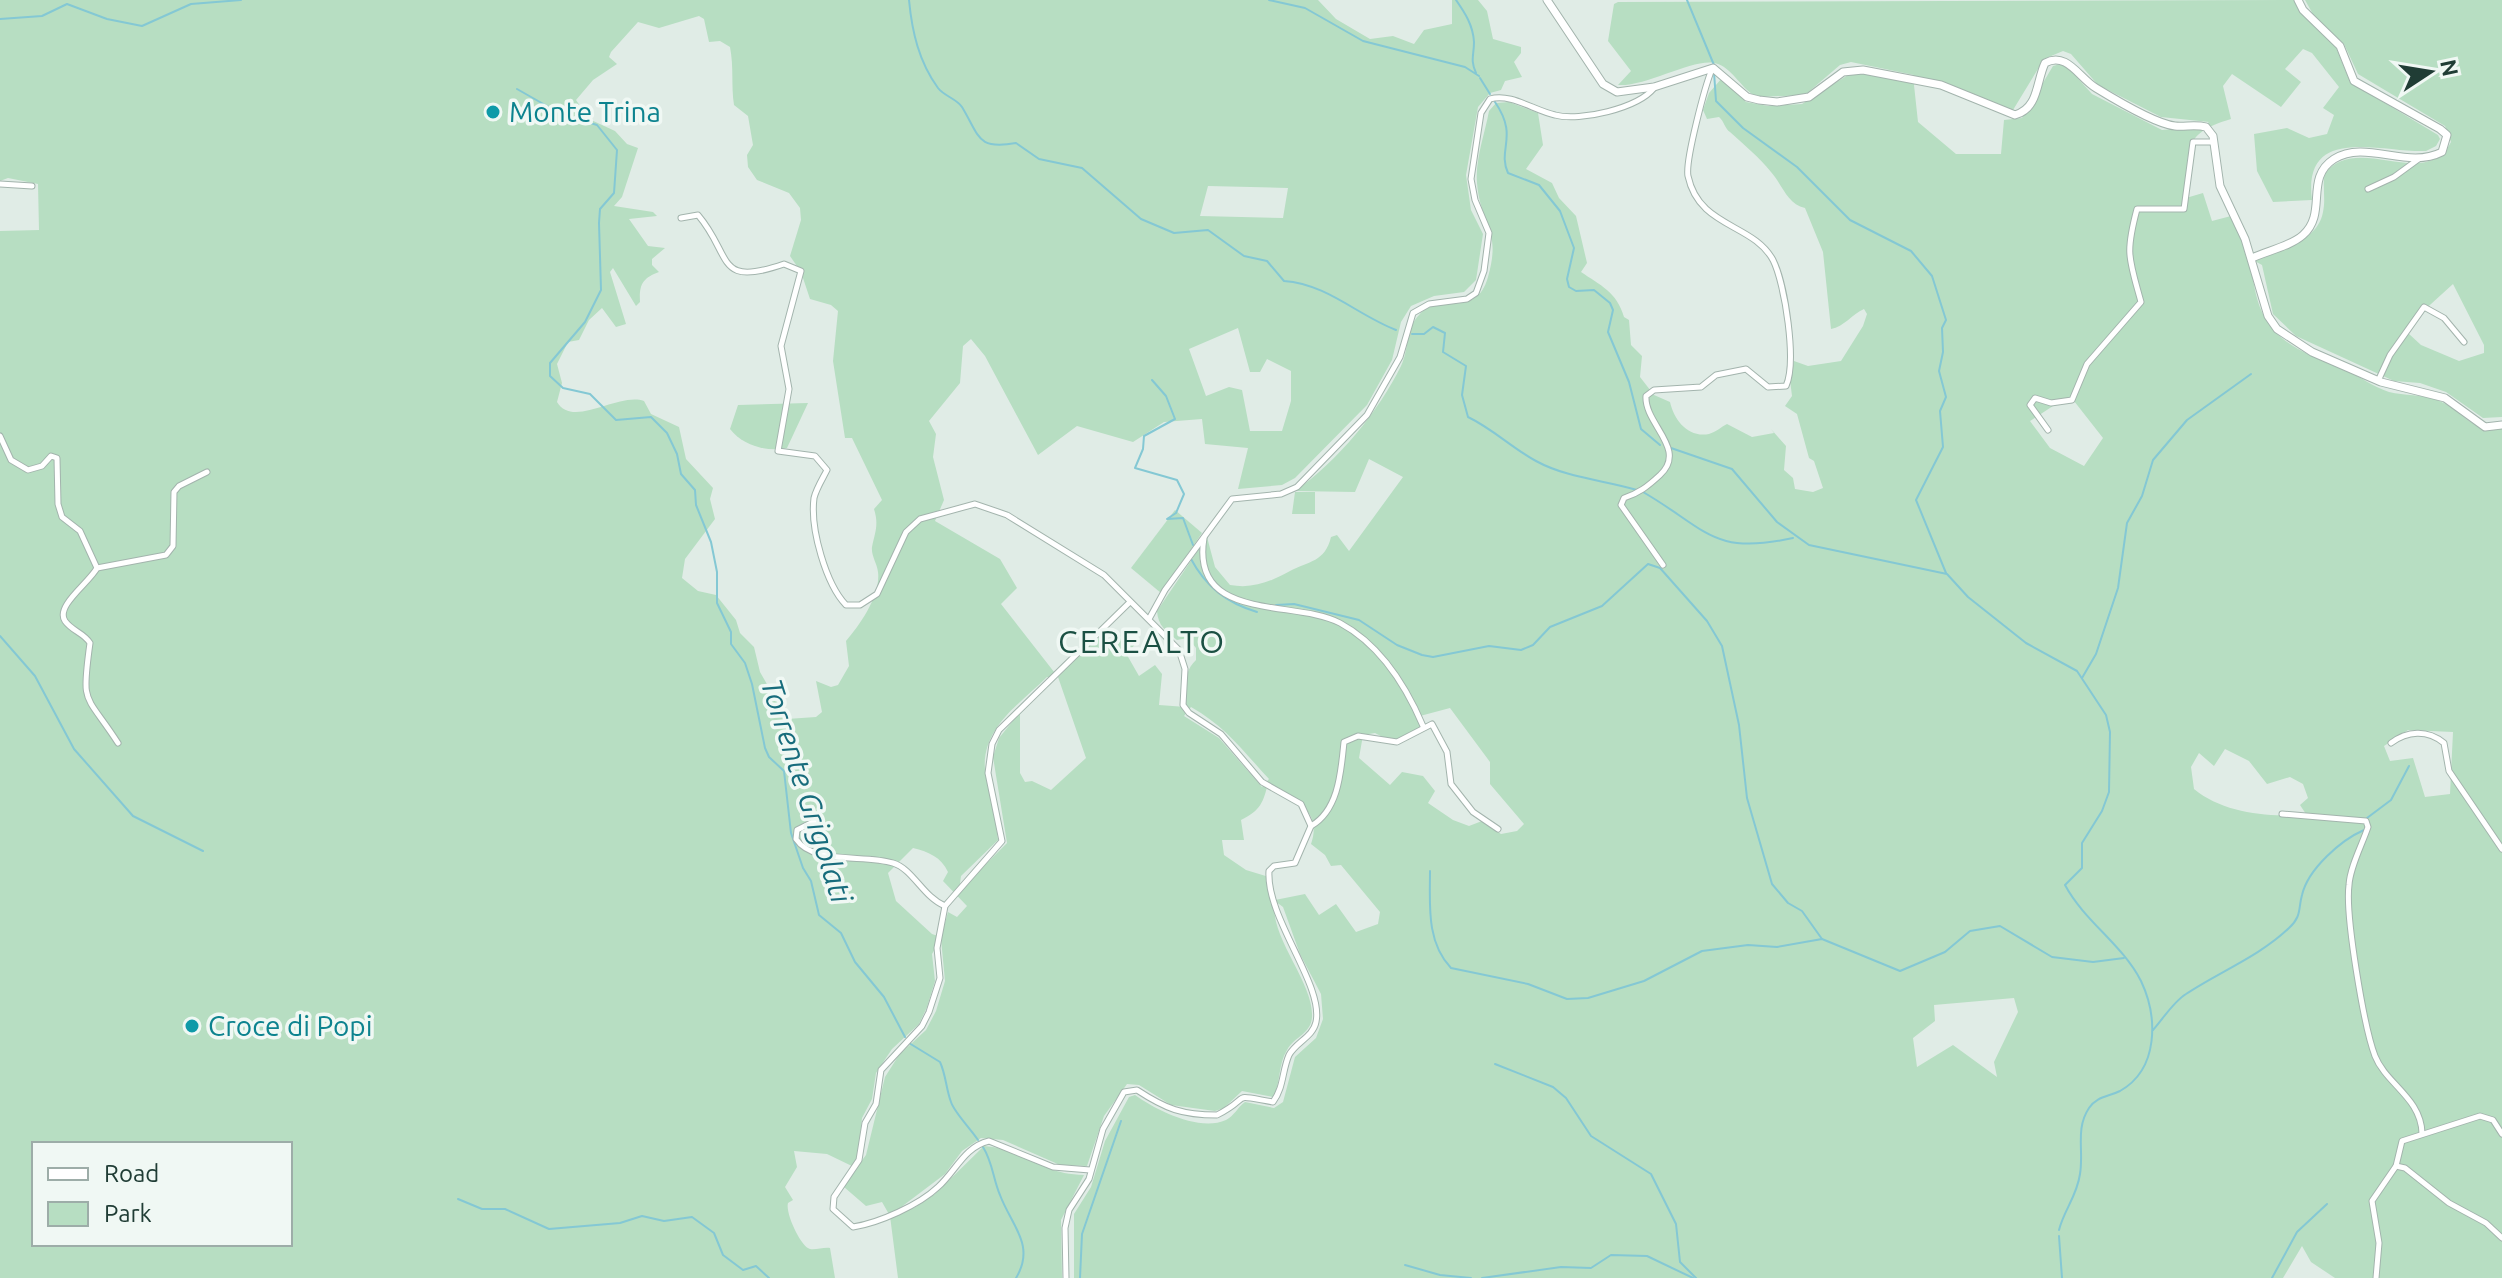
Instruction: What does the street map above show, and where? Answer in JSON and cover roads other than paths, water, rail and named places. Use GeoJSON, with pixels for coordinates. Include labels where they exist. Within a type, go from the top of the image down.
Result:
{"type":"FeatureCollection","features":[{"type":"Feature","properties":{"kind":"street"},"geometry":{"type":"LineString","coordinates":[[1547,0],[1603,84],[1617,92],[1654,87],[1714,69]]}},
{"type":"Feature","properties":{"kind":"street"},"geometry":{"type":"LineString","coordinates":[[2298,0],[2303,10],[2340,46],[2354,81],[2447,135],[2442,152],[2420,158],[2394,177],[2368,189]]}},
{"type":"Feature","properties":{"kind":"street"},"geometry":{"type":"LineString","coordinates":[[1714,69],[1747,97],[1777,102],[1809,97],[1843,72],[1863,70],[1941,85],[2015,115],[2025,112],[2034,103],[2045,63],[2053,58],[2070,64],[2095,87],[2154,118],[2173,126],[2206,127],[2214,139],[2220,186],[2252,258],[2268,316],[2277,329],[2312,352],[2378,381],[2445,398],[2485,427],[2502,425]]}},
{"type":"Feature","properties":{"kind":"street"},"geometry":{"type":"LineString","coordinates":[[1663,565],[1621,505],[1624,498],[1637,496],[1668,468],[1670,459],[1666,442],[1649,412],[1646,396],[1654,390],[1701,387],[1716,375],[1746,369],[1768,387],[1786,386],[1793,354],[1772,260],[1760,247],[1710,215],[1688,178],[1686,160],[1714,69]]}},
{"type":"Feature","properties":{"kind":"street"},"geometry":{"type":"LineString","coordinates":[[1149,619],[1232,499],[1281,494],[1297,487],[1367,415],[1400,357],[1413,313],[1429,304],[1467,299],[1476,293],[1484,271],[1489,233],[1475,200],[1471,179],[1481,113],[1490,99],[1500,96],[1559,116],[1586,115],[1640,102],[1654,87]]}},
{"type":"Feature","properties":{"kind":"street"},"geometry":{"type":"LineString","coordinates":[[2048,430],[2030,405],[2035,398],[2051,403],[2072,400],[2087,364],[2141,302],[2128,255],[2137,209],[2184,209],[2193,142],[2214,139]]}},
{"type":"Feature","properties":{"kind":"street"},"geometry":{"type":"LineString","coordinates":[[2252,258],[2302,236],[2316,212],[2317,179],[2324,166],[2334,159],[2349,152],[2420,158]]}},
{"type":"Feature","properties":{"kind":"street"},"geometry":{"type":"LineString","coordinates":[[0,184],[32,186]]}},
{"type":"Feature","properties":{"kind":"street"},"geometry":{"type":"LineString","coordinates":[[681,218],[698,215],[729,265],[744,273],[756,275],[784,264],[801,271],[781,346],[789,389],[778,451],[815,456],[827,470],[814,497],[815,525],[836,594],[846,605],[860,605],[877,594],[906,532],[920,519],[975,504],[1007,515],[1087,563],[1149,619],[1183,655],[1185,669],[1181,693],[1189,713],[1221,734],[1262,782],[1301,804],[1311,826]]}},
{"type":"Feature","properties":{"kind":"street"},"geometry":{"type":"LineString","coordinates":[[2378,381],[2382,367],[2424,307],[2444,318],[2464,342]]}},
{"type":"Feature","properties":{"kind":"street"},"geometry":{"type":"LineString","coordinates":[[0,436],[11,460],[28,470],[42,466],[51,456],[57,458],[58,504],[62,517],[80,531],[97,568]]}},
{"type":"Feature","properties":{"kind":"street"},"geometry":{"type":"LineString","coordinates":[[118,743],[87,702],[85,690],[90,643],[85,635],[66,623],[62,614],[65,604],[89,582],[97,568],[166,555],[174,536],[174,492],[179,486],[207,472]]}},
{"type":"Feature","properties":{"kind":"street"},"geometry":{"type":"LineString","coordinates":[[1204,536],[1203,561],[1215,585],[1225,594],[1251,606],[1319,614],[1363,638],[1387,663],[1423,726]]}},
{"type":"Feature","properties":{"kind":"street"},"geometry":{"type":"LineString","coordinates":[[1090,1170],[1053,1167],[989,1141],[967,1152],[934,1191],[878,1222],[853,1227],[833,1209],[834,1197],[859,1160],[865,1123],[876,1104],[881,1070],[922,1026],[929,1012],[940,978],[937,948],[945,906],[1002,841],[988,773],[992,744],[999,730],[1130,602]]}},
{"type":"Feature","properties":{"kind":"street"},"geometry":{"type":"LineString","coordinates":[[1066,1278],[1067,1218],[1090,1170],[1103,1129],[1124,1092],[1137,1090],[1160,1107],[1217,1115],[1247,1094],[1273,1102],[1281,1091],[1289,1056],[1312,1032],[1317,1000],[1296,959],[1268,882],[1269,871],[1274,866],[1295,863],[1311,826],[1322,820],[1332,803],[1341,773],[1344,742],[1358,736],[1397,742],[1432,724],[1447,752],[1451,784],[1473,812],[1498,829]]}},
{"type":"Feature","properties":{"kind":"street"},"geometry":{"type":"LineString","coordinates":[[2391,743],[2401,735],[2422,733],[2433,735],[2444,743],[2449,771],[2502,849]]}},
{"type":"Feature","properties":{"kind":"street"},"geometry":{"type":"LineString","coordinates":[[2282,814],[2366,821],[2368,827],[2348,885],[2353,944],[2376,1058],[2405,1092],[2422,1122],[2422,1133]]}},
{"type":"Feature","properties":{"kind":"street"},"geometry":{"type":"LineString","coordinates":[[815,821],[797,830],[796,839],[809,852],[896,863],[925,895],[945,906]]}},
{"type":"Feature","properties":{"kind":"street"},"geometry":{"type":"LineString","coordinates":[[2376,1278],[2379,1243],[2372,1201],[2396,1166],[2402,1141],[2480,1116],[2493,1120],[2502,1134]]}},
{"type":"Feature","properties":{"kind":"street"},"geometry":{"type":"LineString","coordinates":[[2396,1166],[2405,1168],[2449,1203],[2486,1223],[2502,1238]]}},
{"type":"Feature","properties":{"kind":"waterway"},"geometry":{"type":"LineString","coordinates":[[0,19],[42,16],[67,4],[107,19],[142,26],[191,4],[241,0]]}},
{"type":"Feature","properties":{"kind":"waterway"},"geometry":{"type":"LineString","coordinates":[[909,0],[918,46],[931,78],[941,91],[960,104],[981,139],[994,145],[1016,143],[1039,159],[1082,168],[1141,219],[1174,233],[1208,230],[1244,256],[1267,261],[1284,281],[1300,283],[1328,294],[1396,330]]}},
{"type":"Feature","properties":{"kind":"waterway"},"geometry":{"type":"LineString","coordinates":[[1269,0],[1305,8],[1363,41],[1465,67],[1479,76]]}},
{"type":"Feature","properties":{"kind":"waterway"},"geometry":{"type":"LineString","coordinates":[[1456,0],[1472,30],[1476,73]]}},
{"type":"Feature","properties":{"kind":"waterway"},"geometry":{"type":"LineString","coordinates":[[1687,0],[1714,65]]}},
{"type":"Feature","properties":{"kind":"waterway"},"geometry":{"type":"LineString","coordinates":[[1714,72],[1716,101],[1743,128],[1797,167],[1850,220],[1911,251],[1932,276],[1946,320],[1942,328],[1943,352],[1939,371],[1946,397],[1940,411],[1943,447],[1916,500],[1946,573]]}},
{"type":"Feature","properties":{"kind":"waterway"},"geometry":{"type":"LineString","coordinates":[[1480,78],[1490,94]]}},
{"type":"Feature","properties":{"kind":"waterway","name":"Torrente Grigolati"},"geometry":{"type":"LineString","coordinates":[[517,89],[561,114],[597,125],[617,150],[614,193],[600,209],[601,290],[585,322],[550,363],[550,376],[563,388],[590,394],[616,420],[651,417],[667,433],[677,454],[681,474],[695,490],[696,505],[711,542],[717,572],[717,603],[731,632],[731,644],[745,663],[752,684],[765,748],[769,757],[784,771],[791,833],[811,881],[819,915],[841,933],[855,962],[884,997],[905,1037]]}},
{"type":"Feature","properties":{"kind":"waterway"},"geometry":{"type":"LineString","coordinates":[[1495,102],[1506,124],[1505,164],[1508,173],[1539,185],[1560,211],[1574,248],[1567,279],[1569,287],[1576,291],[1594,290],[1610,303],[1613,310],[1608,332],[1629,382],[1641,429],[1660,445]]}},
{"type":"Feature","properties":{"kind":"waterway"},"geometry":{"type":"LineString","coordinates":[[1412,334],[1424,334],[1433,327],[1445,333],[1443,352],[1466,366],[1462,395],[1468,417],[1548,467],[1637,490]]}},
{"type":"Feature","properties":{"kind":"waterway"},"geometry":{"type":"LineString","coordinates":[[2082,678],[2096,654],[2118,588],[2127,523],[2142,496],[2153,460],[2187,420],[2251,374]]}},
{"type":"Feature","properties":{"kind":"waterway"},"geometry":{"type":"LineString","coordinates":[[1152,380],[1166,396],[1175,419],[1144,436],[1143,449],[1135,468],[1177,480],[1184,494],[1176,513],[1167,519],[1183,518],[1193,545]]}},
{"type":"Feature","properties":{"kind":"waterway"},"geometry":{"type":"LineString","coordinates":[[1671,448],[1732,469],[1777,522],[1809,545],[1947,574],[1968,597],[2026,643],[2077,671],[2106,715],[2110,732],[2109,792],[2102,811],[2082,843],[2082,868],[2065,885],[2141,981],[2150,1010],[2152,1041],[2142,1070],[2133,1081],[2120,1091],[2096,1101],[2085,1116],[2078,1182],[2059,1230]]}},
{"type":"Feature","properties":{"kind":"waterway"},"geometry":{"type":"LineString","coordinates":[[1643,492],[1697,528],[1727,541],[1744,544],[1793,538]]}},
{"type":"Feature","properties":{"kind":"waterway"},"geometry":{"type":"LineString","coordinates":[[1191,559],[1203,578],[1218,593],[1257,612]]}},
{"type":"Feature","properties":{"kind":"waterway"},"geometry":{"type":"LineString","coordinates":[[1276,605],[1294,604],[1359,620],[1397,645],[1422,655],[1433,657],[1489,646],[1521,650],[1533,645],[1550,627],[1602,606],[1648,564],[1660,568],[1707,621],[1722,646],[1739,725],[1747,798],[1772,884],[1788,903],[1802,911],[1822,939]]}},
{"type":"Feature","properties":{"kind":"waterway"},"geometry":{"type":"LineString","coordinates":[[0,636],[35,676],[74,749],[133,816],[203,851]]}},
{"type":"Feature","properties":{"kind":"waterway"},"geometry":{"type":"LineString","coordinates":[[2367,818],[2391,800],[2409,766]]}},
{"type":"Feature","properties":{"kind":"waterway"},"geometry":{"type":"LineString","coordinates":[[2153,1030],[2181,997],[2252,955],[2289,928],[2298,916],[2305,885],[2311,875],[2336,848],[2364,830]]}},
{"type":"Feature","properties":{"kind":"waterway"},"geometry":{"type":"LineString","coordinates":[[1430,871],[1433,935],[1451,968],[1528,984],[1567,999],[1588,998],[1644,981],[1702,951],[1748,945],[1777,947],[1822,939],[1900,971],[1945,952],[1970,931],[2000,926],[2052,957],[2093,962],[2124,958]]}},
{"type":"Feature","properties":{"kind":"waterway","name":"Torrente Grigolati"},"geometry":{"type":"LineString","coordinates":[[909,1043],[940,1062],[953,1106],[978,1140]]}},
{"type":"Feature","properties":{"kind":"waterway"},"geometry":{"type":"LineString","coordinates":[[1495,1064],[1553,1087],[1566,1098],[1591,1136],[1651,1174],[1676,1224],[1680,1262],[1696,1278]]}},
{"type":"Feature","properties":{"kind":"waterway"},"geometry":{"type":"LineString","coordinates":[[1080,1278],[1082,1234],[1121,1121]]}},
{"type":"Feature","properties":{"kind":"waterway","name":"Torrente Grigolati"},"geometry":{"type":"LineString","coordinates":[[983,1147],[1023,1245],[1022,1266],[1016,1278]]}},
{"type":"Feature","properties":{"kind":"waterway"},"geometry":{"type":"LineString","coordinates":[[458,1199],[482,1209],[505,1209],[549,1229],[620,1223],[642,1216],[664,1221],[692,1217],[714,1233],[723,1255],[743,1270],[756,1266],[769,1278]]}},
{"type":"Feature","properties":{"kind":"waterway"},"geometry":{"type":"LineString","coordinates":[[2272,1278],[2297,1232],[2327,1204]]}},
{"type":"Feature","properties":{"kind":"waterway"},"geometry":{"type":"LineString","coordinates":[[2059,1236],[2062,1278]]}},
{"type":"Feature","properties":{"kind":"waterway"},"geometry":{"type":"LineString","coordinates":[[1482,1278],[1561,1267],[1591,1268],[1611,1255],[1647,1256],[1693,1278]]}},
{"type":"Feature","properties":{"kind":"waterway"},"geometry":{"type":"LineString","coordinates":[[1405,1265],[1440,1275],[1471,1278]]}},
{"type":"Feature","properties":{"kind":"place","name":"Monte Trina"},"geometry":{"type":"Point","coordinates":[493,112]}},
{"type":"Feature","properties":{"kind":"place","name":"Croce di Popi"},"geometry":{"type":"Point","coordinates":[192,1026]}},
{"type":"Feature","properties":{"kind":"district","name":"CEREALTO"},"geometry":{"type":"Point","coordinates":[1142,642]}}]}
